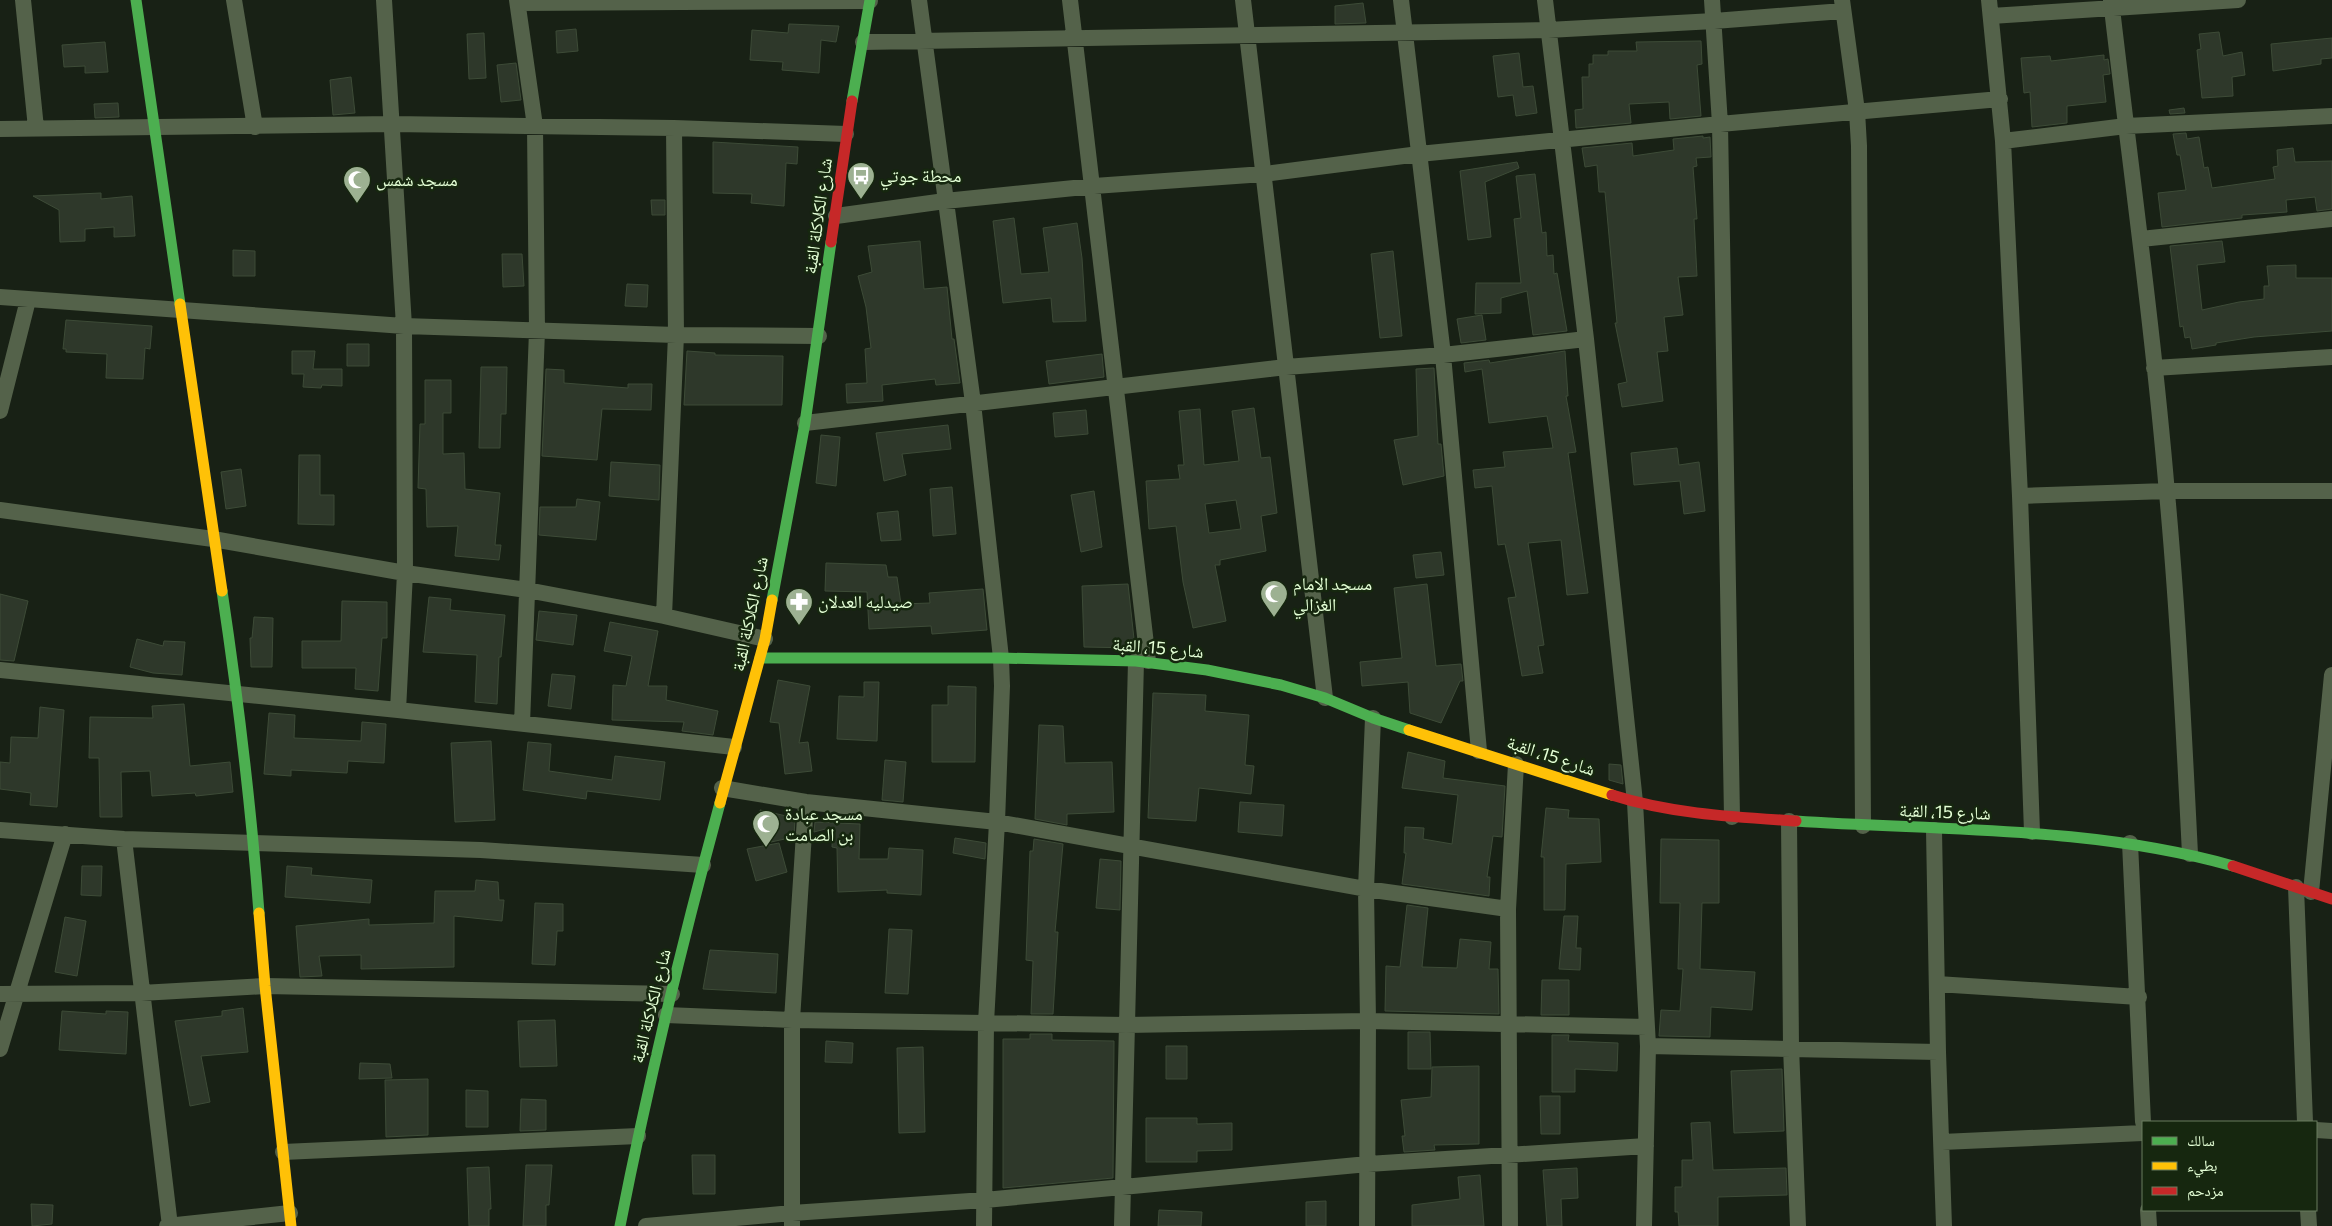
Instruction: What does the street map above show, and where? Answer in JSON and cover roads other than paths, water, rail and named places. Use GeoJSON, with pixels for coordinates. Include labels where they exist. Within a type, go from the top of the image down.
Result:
{"type":"FeatureCollection","features":[{"type":"Feature","properties":{"kind":"street"},"geometry":{"type":"LineString","coordinates":[[23,0],[36,128]]}},
{"type":"Feature","properties":{"kind":"street"},"geometry":{"type":"LineString","coordinates":[[124,839],[169,1226],[290,1220],[265,986],[254,843],[237,694],[213,539],[183,312],[136,0]]}},
{"type":"Feature","properties":{"kind":"street"},"geometry":{"type":"LineString","coordinates":[[234,0],[255,127]]}},
{"type":"Feature","properties":{"kind":"street"},"geometry":{"type":"LineString","coordinates":[[384,0],[404,326],[405,574],[398,710]]}},
{"type":"Feature","properties":{"kind":"street"},"geometry":{"type":"LineString","coordinates":[[522,724],[537,331],[535,126],[518,1],[870,0]]}},
{"type":"Feature","properties":{"kind":"street","name":"شارع الكلاكلة القبة"},"geometry":{"type":"LineString","coordinates":[[620,1226],[638,1136],[666,1015],[722,788],[764,639],[805,423],[819,336],[846,134],[870,0]]}},
{"type":"Feature","properties":{"kind":"street"},"geometry":{"type":"LineString","coordinates":[[919,0],[973,403],[1001,658],[1002,686],[997,822],[986,1023],[984,1226]]}},
{"type":"Feature","properties":{"kind":"street"},"geometry":{"type":"LineString","coordinates":[[1070,0],[1094,186],[1142,661],[1130,847],[1122,1226]]}},
{"type":"Feature","properties":{"kind":"street"},"geometry":{"type":"LineString","coordinates":[[1243,0],[1249,34],[1325,698]]}},
{"type":"Feature","properties":{"kind":"street"},"geometry":{"type":"LineString","coordinates":[[1401,0],[1442,355],[1480,751]]}},
{"type":"Feature","properties":{"kind":"street"},"geometry":{"type":"LineString","coordinates":[[1545,0],[1564,140],[1635,802],[1648,1046],[1644,1226]]}},
{"type":"Feature","properties":{"kind":"street"},"geometry":{"type":"LineString","coordinates":[[1712,0],[1720,124],[1732,816]]}},
{"type":"Feature","properties":{"kind":"street"},"geometry":{"type":"LineString","coordinates":[[2032,832],[2020,496],[2004,141],[1990,8],[2238,0]]}},
{"type":"Feature","properties":{"kind":"street"},"geometry":{"type":"LineString","coordinates":[[2111,3],[2141,239],[2167,491],[2181,666],[2190,854]]}},
{"type":"Feature","properties":{"kind":"street"},"geometry":{"type":"LineString","coordinates":[[863,42],[1548,30],[1714,21],[1843,5],[1857,111],[1860,218],[1863,826]]}},
{"type":"Feature","properties":{"kind":"street"},"geometry":{"type":"LineString","coordinates":[[836,216],[946,201],[1094,186],[1264,174],[1419,154],[1857,111],[2000,99]]}},
{"type":"Feature","properties":{"kind":"street"},"geometry":{"type":"LineString","coordinates":[[2004,141],[2126,126],[2332,116]]}},
{"type":"Feature","properties":{"kind":"street"},"geometry":{"type":"LineString","coordinates":[[0,129],[393,124],[674,128],[846,134]]}},
{"type":"Feature","properties":{"kind":"street"},"geometry":{"type":"LineString","coordinates":[[664,616],[676,334],[674,128]]}},
{"type":"Feature","properties":{"kind":"street"},"geometry":{"type":"LineString","coordinates":[[2141,239],[2332,219]]}},
{"type":"Feature","properties":{"kind":"street"},"geometry":{"type":"LineString","coordinates":[[0,297],[183,312],[404,326],[537,331],[819,336]]}},
{"type":"Feature","properties":{"kind":"street"},"geometry":{"type":"LineString","coordinates":[[0,411],[28,300]]}},
{"type":"Feature","properties":{"kind":"street"},"geometry":{"type":"LineString","coordinates":[[805,423],[1286,367],[1442,355],[1586,339]]}},
{"type":"Feature","properties":{"kind":"street"},"geometry":{"type":"LineString","coordinates":[[2154,368],[2332,357]]}},
{"type":"Feature","properties":{"kind":"street"},"geometry":{"type":"LineString","coordinates":[[2020,496],[2167,491],[2332,491]]}},
{"type":"Feature","properties":{"kind":"street"},"geometry":{"type":"LineString","coordinates":[[0,510],[213,539],[405,574],[527,590],[664,616],[764,639]]}},
{"type":"Feature","properties":{"kind":"street","name":"شارع 15، القبة"},"geometry":{"type":"LineString","coordinates":[[760,658],[1001,658],[1142,661],[1207,670],[1262,681],[1325,698],[1372,718],[1635,802],[1732,816],[1789,821],[1934,830],[2032,832],[2130,843],[2190,854],[2250,871],[2332,899]]}},
{"type":"Feature","properties":{"kind":"street"},"geometry":{"type":"LineString","coordinates":[[0,670],[398,710],[734,747]]}},
{"type":"Feature","properties":{"kind":"street"},"geometry":{"type":"LineString","coordinates":[[2305,1121],[2303,889],[2332,675]]}},
{"type":"Feature","properties":{"kind":"street"},"geometry":{"type":"LineString","coordinates":[[1367,1226],[1368,1021],[1366,889],[1372,718]]}},
{"type":"Feature","properties":{"kind":"street"},"geometry":{"type":"LineString","coordinates":[[1510,1226],[1508,909],[1516,764]]}},
{"type":"Feature","properties":{"kind":"street"},"geometry":{"type":"LineString","coordinates":[[722,788],[806,802],[997,822],[1366,889],[1508,909]]}},
{"type":"Feature","properties":{"kind":"street"},"geometry":{"type":"LineString","coordinates":[[792,1219],[792,1020],[806,802]]}},
{"type":"Feature","properties":{"kind":"street"},"geometry":{"type":"LineString","coordinates":[[1789,821],[1790,1048],[1798,1226]]}},
{"type":"Feature","properties":{"kind":"street"},"geometry":{"type":"LineString","coordinates":[[0,830],[124,839],[481,850],[703,865]]}},
{"type":"Feature","properties":{"kind":"street"},"geometry":{"type":"LineString","coordinates":[[1934,830],[1938,1052],[1944,1226]]}},
{"type":"Feature","properties":{"kind":"street"},"geometry":{"type":"LineString","coordinates":[[0,1049],[8,994],[65,834]]}},
{"type":"Feature","properties":{"kind":"street"},"geometry":{"type":"LineString","coordinates":[[2130,843],[2143,1121]]}},
{"type":"Feature","properties":{"kind":"street"},"geometry":{"type":"LineString","coordinates":[[1937,984],[2138,998]]}},
{"type":"Feature","properties":{"kind":"street"},"geometry":{"type":"LineString","coordinates":[[8,994],[141,993],[265,986],[672,994]]}},
{"type":"Feature","properties":{"kind":"street"},"geometry":{"type":"LineString","coordinates":[[666,1015],[792,1020],[1126,1025],[1368,1021],[1647,1027]]}},
{"type":"Feature","properties":{"kind":"street"},"geometry":{"type":"LineString","coordinates":[[1648,1046],[1938,1052]]}},
{"type":"Feature","properties":{"kind":"street"},"geometry":{"type":"LineString","coordinates":[[2317,1130],[2332,1131]]}},
{"type":"Feature","properties":{"kind":"street"},"geometry":{"type":"LineString","coordinates":[[1942,1142],[2142,1133]]}},
{"type":"Feature","properties":{"kind":"street"},"geometry":{"type":"LineString","coordinates":[[283,1152],[638,1136]]}},
{"type":"Feature","properties":{"kind":"street"},"geometry":{"type":"LineString","coordinates":[[646,1226],[792,1219],[1368,1164],[1646,1146]]}},
{"type":"Feature","properties":{"kind":"street"},"geometry":{"type":"LineString","coordinates":[[2148,1211],[2149,1226]]}},
{"type":"Feature","properties":{"kind":"street"},"geometry":{"type":"LineString","coordinates":[[2308,1211],[2309,1226]]}},
{"type":"Feature","properties":{"kind":"place","name":"محطة جوتي"},"geometry":{"type":"Point","coordinates":[861,200]}},
{"type":"Feature","properties":{"kind":"place","name":"مسجد شمس"},"geometry":{"type":"Point","coordinates":[357,204]}},
{"type":"Feature","properties":{"kind":"place","name":"مسجد الامام الغزالي"},"geometry":{"type":"Point","coordinates":[1274,618]}},
{"type":"Feature","properties":{"kind":"place","name":"صيدليه العدلان"},"geometry":{"type":"Point","coordinates":[799,626]}},
{"type":"Feature","properties":{"kind":"place","name":"مسجد عبادة بن الصامت"},"geometry":{"type":"Point","coordinates":[766,848]}}]}
